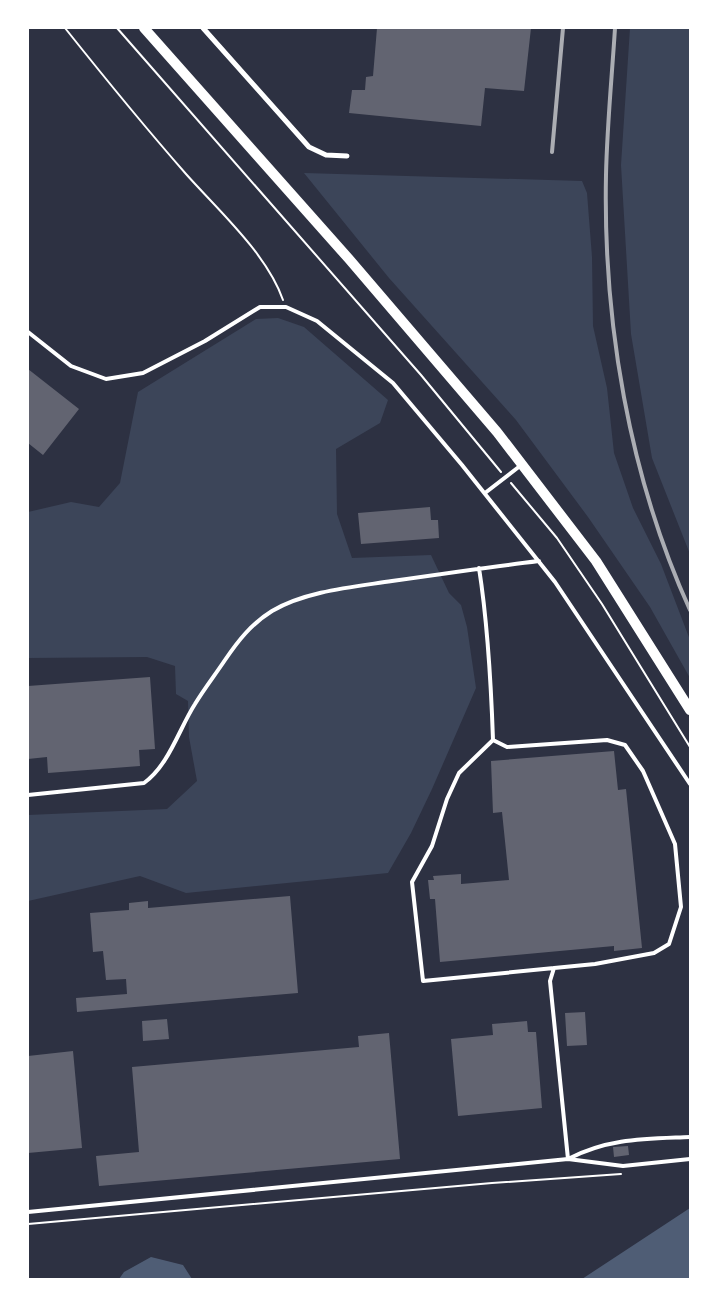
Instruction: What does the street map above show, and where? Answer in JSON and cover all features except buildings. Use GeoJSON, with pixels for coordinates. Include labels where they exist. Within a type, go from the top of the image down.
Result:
{"type":"FeatureCollection","features":[{"type":"Feature","properties":{"kind":"main road"},"geometry":{"type":"LineString","coordinates":[[144,28],[355,267],[497,432],[596,562],[690,710]]}},
{"type":"Feature","properties":{"kind":"street"},"geometry":{"type":"LineString","coordinates":[[203,28],[309,147],[326,156],[347,156]]}},
{"type":"Feature","properties":{"kind":"lane"},"geometry":{"type":"LineString","coordinates":[[28,332],[71,366],[106,379],[143,373],[205,341],[260,307],[286,307],[317,320],[393,383],[485,493],[555,582],[690,784]]}},
{"type":"Feature","properties":{"kind":"lane"},"geometry":{"type":"LineString","coordinates":[[485,493],[522,464]]}},
{"type":"Feature","properties":{"kind":"lane"},"geometry":{"type":"LineString","coordinates":[[28,795],[144,783],[150,778],[168,752],[194,704],[241,638],[255,623],[272,611],[292,602],[333,591],[479,568],[539,561]]}},
{"type":"Feature","properties":{"kind":"lane"},"geometry":{"type":"LineString","coordinates":[[479,568],[490,667],[493,740],[459,773],[447,799],[432,846],[412,882],[423,981],[596,964],[654,953],[669,944],[682,907],[676,844],[643,771],[625,745],[607,740],[507,747],[493,740]]}},
{"type":"Feature","properties":{"kind":"lane"},"geometry":{"type":"LineString","coordinates":[[554,968],[550,981],[568,1160]]}},
{"type":"Feature","properties":{"kind":"lane"},"geometry":{"type":"LineString","coordinates":[[568,1160],[590,1147],[620,1141],[690,1137]]}},
{"type":"Feature","properties":{"kind":"lane"},"geometry":{"type":"LineString","coordinates":[[28,1212],[568,1160],[624,1166],[690,1159]]}},
{"type":"Feature","properties":{"kind":"path"},"geometry":{"type":"LineString","coordinates":[[64,28],[134,114],[251,248],[277,282],[286,307]]}},
{"type":"Feature","properties":{"kind":"path"},"geometry":{"type":"LineString","coordinates":[[117,28],[421,374],[557,538],[602,604],[690,747]]}},
{"type":"Feature","properties":{"kind":"path"},"geometry":{"type":"LineString","coordinates":[[28,1224],[482,1183],[625,1174]]}},
{"type":"Feature","properties":{"kind":"shaded area"},"geometry":{"type":"Polygon","coordinates":[[[630,28],[690,28],[690,554],[652,458],[631,334],[621,165],[630,28]]]}},
{"type":"Feature","properties":{"kind":"shaded area"},"geometry":{"type":"Polygon","coordinates":[[[304,173],[582,181],[587,193],[592,257],[593,326],[607,388],[614,453],[633,508],[661,564],[690,640],[690,678],[650,607],[588,517],[516,420],[389,278],[304,173]]]}},
{"type":"Feature","properties":{"kind":"shaded area"},"geometry":{"type":"Polygon","coordinates":[[[278,318],[304,327],[388,400],[380,423],[336,449],[337,514],[352,558],[431,555],[449,593],[461,605],[467,627],[476,688],[432,789],[411,833],[388,873],[186,893],[140,876],[28,901],[28,815],[167,809],[197,781],[189,737],[188,701],[176,694],[175,666],[147,657],[28,658],[28,512],[71,502],[99,507],[120,483],[138,392],[256,319],[278,318]]]}},
{"type":"Feature","properties":{"kind":"shaded area"},"geometry":{"type":"Polygon","coordinates":[[[690,1208],[690,1279],[582,1279],[690,1208]]]}},
{"type":"Feature","properties":{"kind":"shaded area"},"geometry":{"type":"Polygon","coordinates":[[[151,1257],[183,1265],[192,1279],[119,1279],[124,1272],[151,1257]]]}},
{"type":"Feature","properties":{"kind":"railway"},"geometry":{"type":"LineString","coordinates":[[552,152],[563,28]]}},
{"type":"Feature","properties":{"kind":"railway"},"geometry":{"type":"LineString","coordinates":[[615,28],[606,175],[609,286],[615,342],[636,452],[651,506],[669,559],[690,610]]}}]}
